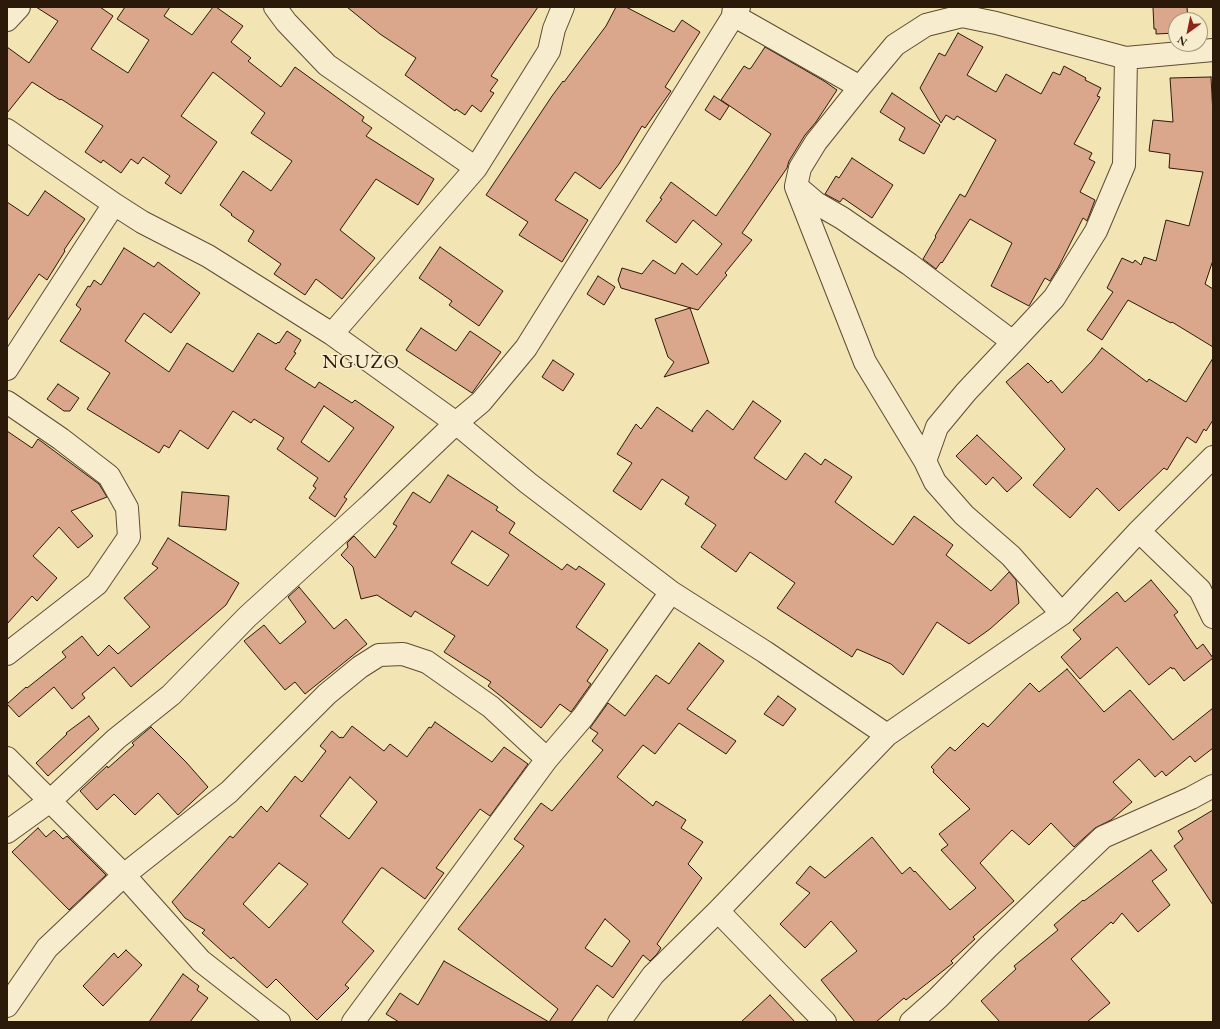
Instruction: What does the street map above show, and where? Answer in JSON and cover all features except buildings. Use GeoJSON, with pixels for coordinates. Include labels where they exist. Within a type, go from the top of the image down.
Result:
{"type":"FeatureCollection","features":[{"type":"Feature","properties":{"kind":"street"},"geometry":{"type":"LineString","coordinates":[[7,20],[19,7]]}},
{"type":"Feature","properties":{"kind":"street"},"geometry":{"type":"LineString","coordinates":[[275,7],[286,22],[327,65],[476,168]]}},
{"type":"Feature","properties":{"kind":"street"},"geometry":{"type":"LineString","coordinates":[[332,334],[476,168],[549,51],[554,29],[563,7]]}},
{"type":"Feature","properties":{"kind":"street"},"geometry":{"type":"LineString","coordinates":[[7,832],[50,801],[116,739],[171,695],[246,617],[371,504],[456,423],[481,402],[526,348],[735,10],[860,87]]}},
{"type":"Feature","properties":{"kind":"street"},"geometry":{"type":"LineString","coordinates":[[1062,614],[1010,556],[964,515],[935,482],[925,461],[864,362],[796,186],[800,168],[816,142],[895,45],[926,25],[962,16],[996,23],[1126,58],[1213,50]]}},
{"type":"Feature","properties":{"kind":"street"},"geometry":{"type":"LineString","coordinates":[[925,461],[937,428],[966,392],[1054,298],[1096,231],[1124,165],[1126,58]]}},
{"type":"Feature","properties":{"kind":"street"},"geometry":{"type":"LineString","coordinates":[[7,130],[142,222],[208,256],[332,334],[456,423],[528,483],[671,592],[765,652],[887,735]]}},
{"type":"Feature","properties":{"kind":"street"},"geometry":{"type":"LineString","coordinates":[[796,186],[816,202],[909,264],[1013,342]]}},
{"type":"Feature","properties":{"kind":"street"},"geometry":{"type":"LineString","coordinates":[[7,369],[114,204]]}},
{"type":"Feature","properties":{"kind":"street"},"geometry":{"type":"LineString","coordinates":[[7,402],[61,439],[109,476],[127,508],[129,537],[97,584],[7,654]]}},
{"type":"Feature","properties":{"kind":"street"},"geometry":{"type":"LineString","coordinates":[[619,1022],[653,975],[718,911],[887,735],[1062,614],[1139,531],[1213,458]]}},
{"type":"Feature","properties":{"kind":"street"},"geometry":{"type":"LineString","coordinates":[[1139,531],[1200,590],[1213,617]]}},
{"type":"Feature","properties":{"kind":"street"},"geometry":{"type":"LineString","coordinates":[[353,1022],[547,759],[582,717],[671,592]]}},
{"type":"Feature","properties":{"kind":"street"},"geometry":{"type":"LineString","coordinates":[[7,1006],[47,948],[124,875],[229,792],[327,694],[360,667],[379,655],[403,654],[427,662],[490,707],[547,759]]}},
{"type":"Feature","properties":{"kind":"street"},"geometry":{"type":"LineString","coordinates":[[7,758],[124,875],[201,961],[279,1022]]}},
{"type":"Feature","properties":{"kind":"street"},"geometry":{"type":"LineString","coordinates":[[911,1022],[938,998],[987,948],[1103,837],[1190,798],[1213,786]]}},
{"type":"Feature","properties":{"kind":"street"},"geometry":{"type":"LineString","coordinates":[[718,911],[825,1022]]}},
{"type":"Feature","properties":{"kind":"district","name":"NGUZO"},"geometry":{"type":"Point","coordinates":[361,363]}}]}
